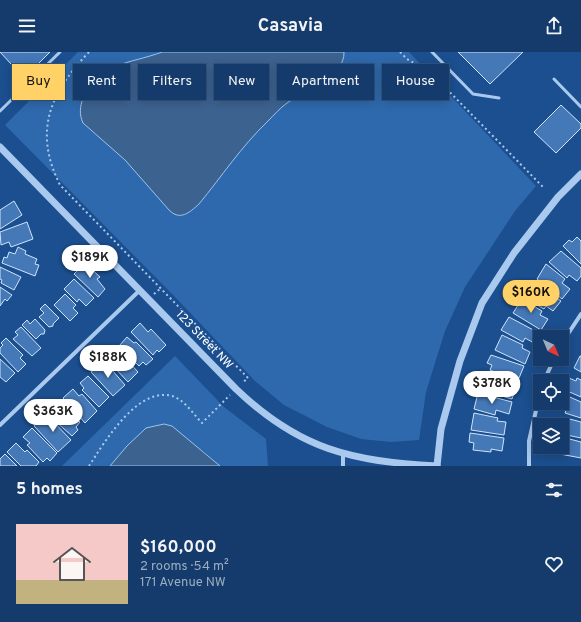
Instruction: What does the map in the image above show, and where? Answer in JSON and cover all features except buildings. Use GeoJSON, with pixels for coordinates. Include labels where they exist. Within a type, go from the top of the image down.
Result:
{"type":"FeatureCollection","features":[{"type":"Feature","properties":{"kind":"street","name":"123 Street NW"},"geometry":{"type":"LineString","coordinates":[[0,147],[236,388],[266,415],[283,427],[310,442],[343,454],[383,462],[438,466]]}},
{"type":"Feature","properties":{"kind":"street"},"geometry":{"type":"LineString","coordinates":[[438,466],[440,429],[460,361],[482,303],[514,253],[558,197],[581,174]]}},
{"type":"Feature","properties":{"kind":"street"},"geometry":{"type":"LineString","coordinates":[[0,425],[140,290]]}},
{"type":"Feature","properties":{"kind":"street"},"geometry":{"type":"LineString","coordinates":[[569,332],[581,314]]}},
{"type":"Feature","properties":{"kind":"street"},"geometry":{"type":"LineString","coordinates":[[529,466],[529,441],[536,410]]}},
{"type":"Feature","properties":{"kind":"street"},"geometry":{"type":"LineString","coordinates":[[343,454],[343,466]]}},
{"type":"Feature","properties":{"kind":"lane"},"geometry":{"type":"LineString","coordinates":[[0,111],[60,52]]}},
{"type":"Feature","properties":{"kind":"lane"},"geometry":{"type":"LineString","coordinates":[[432,52],[473,94],[499,98]]}},
{"type":"Feature","properties":{"kind":"lane"},"geometry":{"type":"LineString","coordinates":[[554,79],[581,107]]}},
{"type":"Feature","properties":{"kind":"path"},"geometry":{"type":"LineString","coordinates":[[89,52],[72,69],[59,88],[53,103],[47,143],[54,171],[60,185],[248,378],[236,388],[202,423],[181,401],[175,397],[159,396],[140,404],[118,424],[89,466]]}},
{"type":"Feature","properties":{"kind":"path"},"geometry":{"type":"LineString","coordinates":[[400,52],[407,59],[430,72],[543,188]]}},
{"type":"Feature","properties":{"kind":"shaded area"},"geometry":{"type":"Polygon","coordinates":[[[78,52],[409,52],[420,64],[382,64],[382,100],[449,100],[449,94],[536,186],[515,211],[465,287],[445,331],[426,392],[419,440],[391,442],[361,439],[327,427],[284,405],[255,381],[176,298],[5,125],[30,100],[65,100],[65,65],[78,52]]]}},
{"type":"Feature","properties":{"kind":"shaded area"},"geometry":{"type":"Polygon","coordinates":[[[162,52],[344,52],[341,64],[277,64],[277,100],[292,100],[279,109],[249,141],[199,204],[188,213],[181,215],[177,215],[169,210],[125,160],[83,123],[80,114],[82,100],[130,100],[130,64],[121,64],[162,52]]]}},
{"type":"Feature","properties":{"kind":"shaded area"},"geometry":{"type":"Polygon","coordinates":[[[175,356],[224,407],[266,439],[268,466],[220,466],[202,450],[127,446],[110,466],[62,466],[175,356]]]}},
{"type":"Feature","properties":{"kind":"shaded area"},"geometry":{"type":"Polygon","coordinates":[[[164,424],[172,426],[220,466],[110,466],[127,446],[146,428],[164,424]]]}}]}
